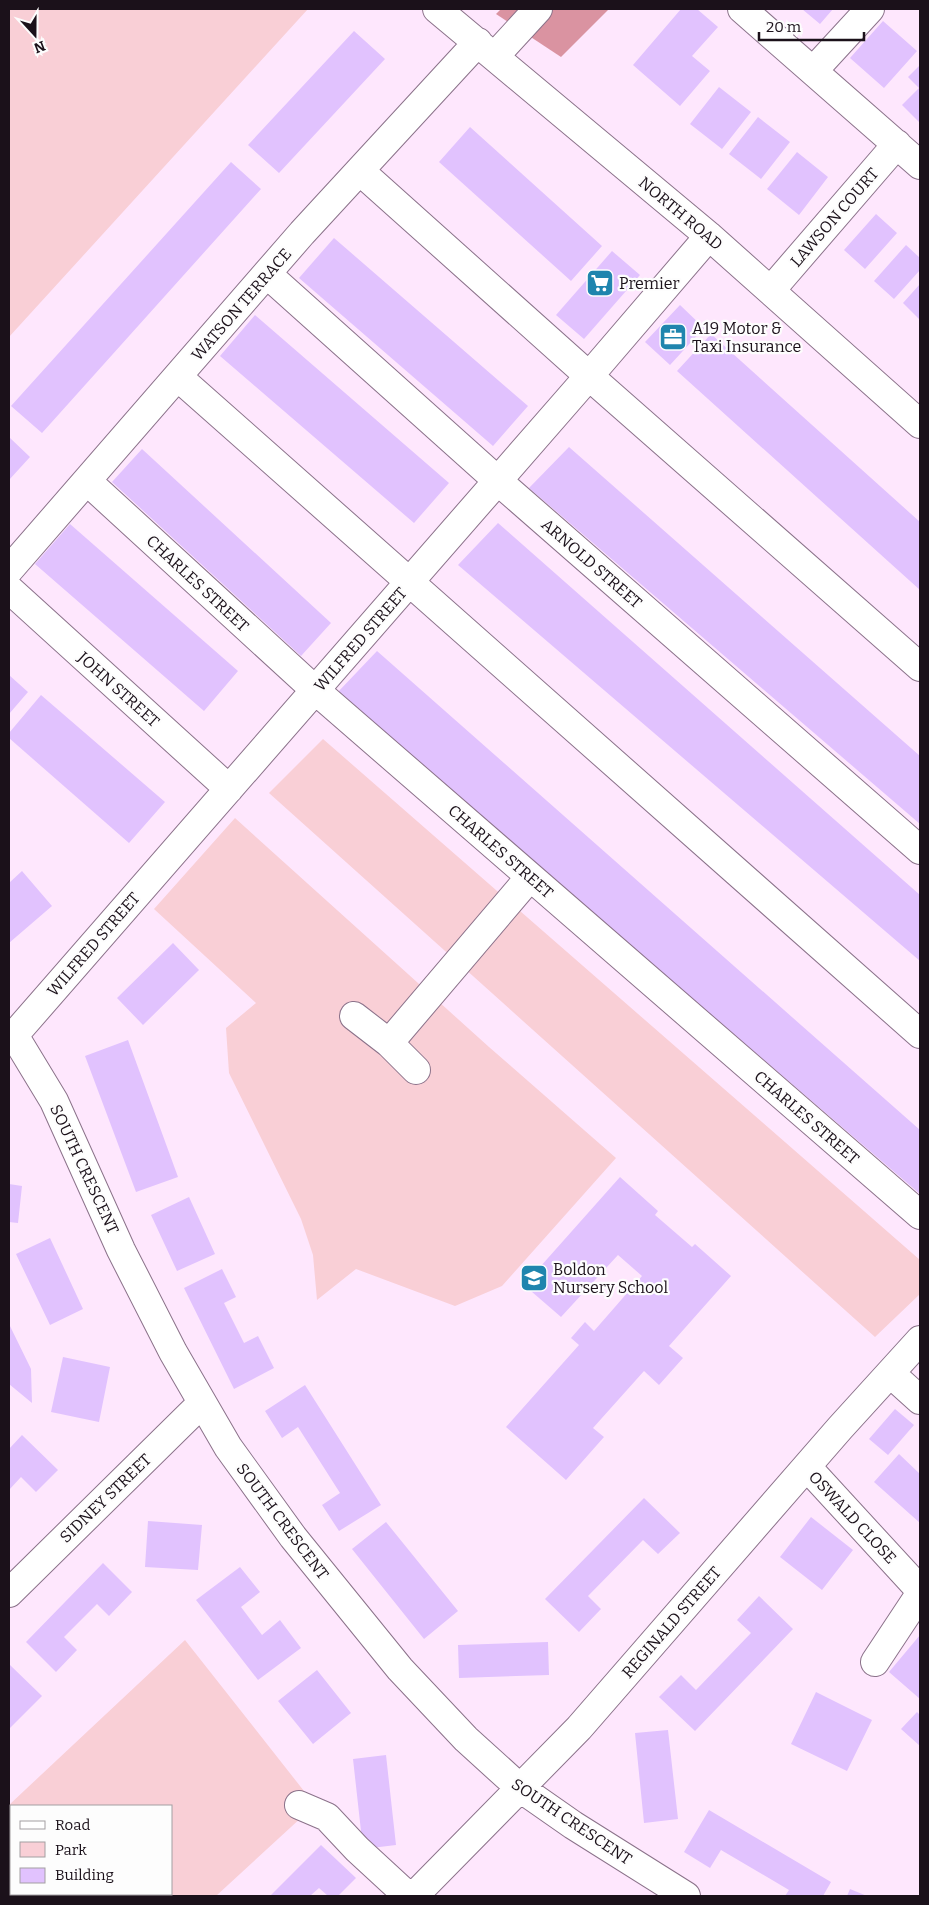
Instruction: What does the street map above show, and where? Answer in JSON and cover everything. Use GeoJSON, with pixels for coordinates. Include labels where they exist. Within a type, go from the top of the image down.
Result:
{"type":"FeatureCollection","features":[{"type":"Feature","properties":{"kind":"street","name":"NORTH ROAD"},"geometry":{"type":"LineString","coordinates":[[437,9],[709,236],[920,424]]}},
{"type":"Feature","properties":{"kind":"street","name":"WATSON TERRACE"},"geometry":{"type":"LineString","coordinates":[[9,570],[267,274],[360,171],[486,49],[538,9]]}},
{"type":"Feature","properties":{"kind":"street"},"geometry":{"type":"LineString","coordinates":[[742,9],[920,165]]}},
{"type":"Feature","properties":{"kind":"street"},"geometry":{"type":"LineString","coordinates":[[813,71],[870,9]]}},
{"type":"Feature","properties":{"kind":"street","name":"LAWSON COURT"},"geometry":{"type":"LineString","coordinates":[[771,290],[897,144]]}},
{"type":"Feature","properties":{"kind":"street"},"geometry":{"type":"LineString","coordinates":[[360,171],[920,667]]}},
{"type":"Feature","properties":{"kind":"street","name":"WILFRED STREET"},"geometry":{"type":"LineString","coordinates":[[11,1038],[590,376],[709,236]]}},
{"type":"Feature","properties":{"kind":"street","name":"ARNOLD STREET"},"geometry":{"type":"LineString","coordinates":[[267,274],[498,481],[920,850]]}},
{"type":"Feature","properties":{"kind":"street"},"geometry":{"type":"LineString","coordinates":[[178,377],[920,1034]]}},
{"type":"Feature","properties":{"kind":"street","name":"CHARLES STREET"},"geometry":{"type":"LineString","coordinates":[[87,481],[315,690],[920,1216]]}},
{"type":"Feature","properties":{"kind":"street","name":"JOHN STREET"},"geometry":{"type":"LineString","coordinates":[[9,589],[228,789]]}},
{"type":"Feature","properties":{"kind":"street"},"geometry":{"type":"LineString","coordinates":[[388,1043],[530,877]]}},
{"type":"Feature","properties":{"kind":"street"},"geometry":{"type":"LineString","coordinates":[[354,1016],[388,1043],[416,1070]]}},
{"type":"Feature","properties":{"kind":"street","name":"SOUTH CRESCENT"},"geometry":{"type":"LineString","coordinates":[[11,1038],[54,1101],[147,1302],[202,1404],[228,1447],[266,1501],[400,1669],[466,1739],[520,1788],[573,1825],[686,1896]]}},
{"type":"Feature","properties":{"kind":"street","name":"REGINALD STREET"},"geometry":{"type":"LineString","coordinates":[[414,1896],[579,1728],[920,1340]]}},
{"type":"Feature","properties":{"kind":"street"},"geometry":{"type":"LineString","coordinates":[[890,1373],[920,1400]]}},
{"type":"Feature","properties":{"kind":"street","name":"SIDNEY STREET"},"geometry":{"type":"LineString","coordinates":[[9,1593],[202,1404]]}},
{"type":"Feature","properties":{"kind":"street","name":"OSWALD CLOSE"},"geometry":{"type":"LineString","coordinates":[[807,1467],[920,1592]]}},
{"type":"Feature","properties":{"kind":"street"},"geometry":{"type":"LineString","coordinates":[[875,1662],[920,1592]]}},
{"type":"Feature","properties":{"kind":"street"},"geometry":{"type":"LineString","coordinates":[[299,1804],[327,1817],[357,1849],[408,1896]]}},
{"type":"Feature","properties":{"kind":"green space"},"geometry":{"type":"Polygon","coordinates":[[[9,9],[308,9],[9,337],[9,9]]]}},
{"type":"Feature","properties":{"kind":"green space"},"geometry":{"type":"Polygon","coordinates":[[[323,739],[920,1260],[920,1294],[875,1337],[269,793],[323,739]]]}},
{"type":"Feature","properties":{"kind":"green space"},"geometry":{"type":"Polygon","coordinates":[[[235,818],[489,1047],[616,1158],[502,1286],[455,1306],[356,1269],[317,1300],[313,1255],[301,1219],[229,1073],[226,1028],[256,1003],[154,909],[235,818]]]}},
{"type":"Feature","properties":{"kind":"green space"},"geometry":{"type":"Polygon","coordinates":[[[185,1640],[315,1805],[216,1896],[9,1896],[9,1805],[185,1640]]]}},
{"type":"Feature","properties":{"kind":"shaded area"},"geometry":{"type":"Polygon","coordinates":[[[501,9],[609,9],[561,57],[496,14],[501,9]]]}},
{"type":"Feature","properties":{"kind":"building"},"geometry":{"type":"Polygon","coordinates":[[[681,9],[697,9],[718,27],[692,56],[710,71],[680,106],[633,65],[681,9]]]}},
{"type":"Feature","properties":{"kind":"building"},"geometry":{"type":"Polygon","coordinates":[[[802,9],[833,9],[820,24],[802,9]]]}},
{"type":"Feature","properties":{"kind":"building"},"geometry":{"type":"Polygon","coordinates":[[[883,21],[917,51],[884,88],[850,58],[883,21]]]}},
{"type":"Feature","properties":{"kind":"building"},"geometry":{"type":"Polygon","coordinates":[[[354,31],[385,59],[279,173],[248,145],[354,31]]]}},
{"type":"Feature","properties":{"kind":"building"},"geometry":{"type":"Polygon","coordinates":[[[920,65],[920,123],[902,105],[919,88],[908,77],[920,65]]]}},
{"type":"Feature","properties":{"kind":"building"},"geometry":{"type":"Polygon","coordinates":[[[719,87],[751,112],[722,149],[690,124],[719,87]]]}},
{"type":"Feature","properties":{"kind":"building"},"geometry":{"type":"Polygon","coordinates":[[[758,117],[790,142],[761,179],[729,154],[758,117]]]}},
{"type":"Feature","properties":{"kind":"building"},"geometry":{"type":"Polygon","coordinates":[[[470,127],[602,246],[571,281],[439,162],[470,127]]]}},
{"type":"Feature","properties":{"kind":"building"},"geometry":{"type":"Polygon","coordinates":[[[797,152],[828,177],[799,215],[767,189],[797,152]]]}},
{"type":"Feature","properties":{"kind":"building"},"geometry":{"type":"Polygon","coordinates":[[[231,162],[261,189],[42,433],[11,406],[231,162]]]}},
{"type":"Feature","properties":{"kind":"building"},"geometry":{"type":"Polygon","coordinates":[[[876,214],[897,233],[865,269],[844,250],[876,214]]]}},
{"type":"Feature","properties":{"kind":"building"},"geometry":{"type":"Polygon","coordinates":[[[334,238],[528,406],[493,446],[299,278],[334,238]]]}},
{"type":"Feature","properties":{"kind":"building"},"geometry":{"type":"Polygon","coordinates":[[[906,245],[920,258],[920,270],[894,299],[874,281],[906,245]]]}},
{"type":"Feature","properties":{"kind":"building"},"geometry":{"type":"Polygon","coordinates":[[[612,251],[640,275],[584,339],[556,315],[612,251]]]}},
{"type":"Feature","properties":{"kind":"building"},"geometry":{"type":"Polygon","coordinates":[[[920,284],[920,320],[903,303],[920,284]]]}},
{"type":"Feature","properties":{"kind":"building"},"geometry":{"type":"Polygon","coordinates":[[[680,305],[704,328],[670,365],[645,342],[680,305]]]}},
{"type":"Feature","properties":{"kind":"building"},"geometry":{"type":"Polygon","coordinates":[[[255,315],[449,483],[414,523],[220,356],[255,315]]]}},
{"type":"Feature","properties":{"kind":"building"},"geometry":{"type":"Polygon","coordinates":[[[711,334],[920,522],[920,590],[677,371],[711,334]]]}},
{"type":"Feature","properties":{"kind":"building"},"geometry":{"type":"Polygon","coordinates":[[[9,437],[30,457],[9,480],[9,437]]]}},
{"type":"Feature","properties":{"kind":"building"},"geometry":{"type":"Polygon","coordinates":[[[569,447],[920,756],[920,824],[529,488],[569,447]]]}},
{"type":"Feature","properties":{"kind":"building"},"geometry":{"type":"Polygon","coordinates":[[[142,449],[331,623],[301,656],[112,482],[142,449]]]}},
{"type":"Feature","properties":{"kind":"building"},"geometry":{"type":"Polygon","coordinates":[[[498,523],[920,895],[920,961],[458,565],[498,523]]]}},
{"type":"Feature","properties":{"kind":"building"},"geometry":{"type":"Polygon","coordinates":[[[70,524],[238,671],[204,711],[35,564],[70,524]]]}},
{"type":"Feature","properties":{"kind":"building"},"geometry":{"type":"Polygon","coordinates":[[[377,651],[920,1130],[920,1194],[337,693],[377,651]]]}},
{"type":"Feature","properties":{"kind":"building"},"geometry":{"type":"Polygon","coordinates":[[[9,675],[28,692],[9,714],[9,675]]]}},
{"type":"Feature","properties":{"kind":"building"},"geometry":{"type":"Polygon","coordinates":[[[41,695],[165,802],[129,843],[9,738],[9,733],[41,695]]]}},
{"type":"Feature","properties":{"kind":"building"},"geometry":{"type":"Polygon","coordinates":[[[22,871],[52,906],[9,943],[9,883],[22,871]]]}},
{"type":"Feature","properties":{"kind":"building"},"geometry":{"type":"Polygon","coordinates":[[[173,943],[199,970],[143,1025],[117,998],[173,943]]]}},
{"type":"Feature","properties":{"kind":"building"},"geometry":{"type":"Polygon","coordinates":[[[128,1040],[178,1177],[136,1192],[85,1056],[128,1040]]]}},
{"type":"Feature","properties":{"kind":"building"},"geometry":{"type":"Polygon","coordinates":[[[620,1177],[658,1211],[655,1215],[692,1247],[695,1244],[731,1276],[669,1346],[683,1358],[659,1385],[644,1371],[593,1428],[604,1437],[566,1480],[506,1427],[579,1345],[571,1338],[585,1322],[594,1331],[642,1276],[618,1255],[561,1317],[524,1285],[620,1177]]]}},
{"type":"Feature","properties":{"kind":"building"},"geometry":{"type":"Polygon","coordinates":[[[9,1184],[22,1186],[18,1223],[9,1222],[9,1184]]]}},
{"type":"Feature","properties":{"kind":"building"},"geometry":{"type":"Polygon","coordinates":[[[189,1197],[215,1254],[177,1271],[151,1215],[189,1197]]]}},
{"type":"Feature","properties":{"kind":"building"},"geometry":{"type":"Polygon","coordinates":[[[50,1238],[83,1309],[50,1325],[16,1254],[50,1238]]]}},
{"type":"Feature","properties":{"kind":"building"},"geometry":{"type":"Polygon","coordinates":[[[222,1269],[236,1297],[224,1303],[244,1343],[258,1336],[274,1368],[234,1389],[184,1288],[222,1269]]]}},
{"type":"Feature","properties":{"kind":"building"},"geometry":{"type":"Polygon","coordinates":[[[9,1324],[31,1369],[32,1403],[9,1384],[9,1324]]]}},
{"type":"Feature","properties":{"kind":"building"},"geometry":{"type":"Polygon","coordinates":[[[63,1357],[110,1367],[99,1422],[51,1412],[63,1357]]]}},
{"type":"Feature","properties":{"kind":"building"},"geometry":{"type":"Polygon","coordinates":[[[305,1385],[381,1505],[339,1531],[322,1505],[340,1493],[298,1427],[282,1438],[265,1411],[305,1385]]]}},
{"type":"Feature","properties":{"kind":"building"},"geometry":{"type":"Polygon","coordinates":[[[895,1409],[914,1425],[888,1455],[869,1439],[895,1409]]]}},
{"type":"Feature","properties":{"kind":"building"},"geometry":{"type":"Polygon","coordinates":[[[22,1435],[58,1470],[36,1492],[21,1477],[9,1490],[9,1449],[22,1435]]]}},
{"type":"Feature","properties":{"kind":"building"},"geometry":{"type":"Polygon","coordinates":[[[899,1454],[920,1474],[920,1523],[874,1482],[899,1454]]]}},
{"type":"Feature","properties":{"kind":"building"},"geometry":{"type":"Polygon","coordinates":[[[644,1498],[680,1533],[658,1554],[643,1540],[588,1596],[601,1609],[579,1632],[545,1599],[644,1498]]]}},
{"type":"Feature","properties":{"kind":"building"},"geometry":{"type":"Polygon","coordinates":[[[811,1517],[853,1550],[822,1590],[780,1557],[811,1517]]]}},
{"type":"Feature","properties":{"kind":"building"},"geometry":{"type":"Polygon","coordinates":[[[148,1521],[202,1525],[198,1570],[145,1567],[148,1521]]]}},
{"type":"Feature","properties":{"kind":"building"},"geometry":{"type":"Polygon","coordinates":[[[386,1522],[458,1611],[424,1639],[352,1549],[386,1522]]]}},
{"type":"Feature","properties":{"kind":"building"},"geometry":{"type":"Polygon","coordinates":[[[103,1563],[132,1592],[109,1616],[97,1604],[64,1637],[77,1650],[56,1672],[26,1642],[103,1563]]]}},
{"type":"Feature","properties":{"kind":"building"},"geometry":{"type":"Polygon","coordinates":[[[240,1567],[260,1592],[241,1607],[262,1635],[280,1620],[301,1648],[258,1680],[196,1600],[240,1567]]]}},
{"type":"Feature","properties":{"kind":"building"},"geometry":{"type":"Polygon","coordinates":[[[759,1596],[793,1629],[695,1731],[659,1697],[681,1675],[696,1690],[751,1633],[737,1620],[759,1596]]]}},
{"type":"Feature","properties":{"kind":"building"},"geometry":{"type":"Polygon","coordinates":[[[920,1635],[920,1699],[889,1672],[920,1635]]]}},
{"type":"Feature","properties":{"kind":"building"},"geometry":{"type":"Polygon","coordinates":[[[548,1642],[549,1675],[459,1678],[458,1645],[548,1642]]]}},
{"type":"Feature","properties":{"kind":"building"},"geometry":{"type":"Polygon","coordinates":[[[9,1664],[42,1696],[9,1729],[9,1664]]]}},
{"type":"Feature","properties":{"kind":"building"},"geometry":{"type":"Polygon","coordinates":[[[317,1670],[351,1713],[313,1744],[278,1701],[317,1670]]]}},
{"type":"Feature","properties":{"kind":"building"},"geometry":{"type":"Polygon","coordinates":[[[816,1692],[872,1720],[847,1771],[791,1744],[816,1692]]]}},
{"type":"Feature","properties":{"kind":"building"},"geometry":{"type":"Polygon","coordinates":[[[917,1712],[920,1715],[920,1746],[901,1729],[917,1712]]]}},
{"type":"Feature","properties":{"kind":"building"},"geometry":{"type":"Polygon","coordinates":[[[668,1730],[678,1819],[644,1823],[635,1733],[668,1730]]]}},
{"type":"Feature","properties":{"kind":"building"},"geometry":{"type":"Polygon","coordinates":[[[386,1755],[396,1845],[363,1849],[353,1759],[386,1755]]]}},
{"type":"Feature","properties":{"kind":"building"},"geometry":{"type":"Polygon","coordinates":[[[709,1810],[831,1882],[823,1896],[785,1896],[789,1890],[721,1850],[710,1868],[684,1852],[709,1810]]]}},
{"type":"Feature","properties":{"kind":"building"},"geometry":{"type":"Polygon","coordinates":[[[321,1845],[356,1878],[338,1896],[328,1896],[319,1888],[310,1896],[270,1896],[321,1845]]]}},
{"type":"Feature","properties":{"kind":"building"},"geometry":{"type":"Polygon","coordinates":[[[850,1889],[867,1896],[847,1896],[850,1889]]]}},
{"type":"Feature","properties":{"kind":"place","name":"Premier"},"geometry":{"type":"Point","coordinates":[600,283]}},
{"type":"Feature","properties":{"kind":"place","name":"A19 Motor & Taxi Insurance"},"geometry":{"type":"Point","coordinates":[673,337]}},
{"type":"Feature","properties":{"kind":"place","name":"Boldon Nursery School"},"geometry":{"type":"Point","coordinates":[534,1278]}}]}
